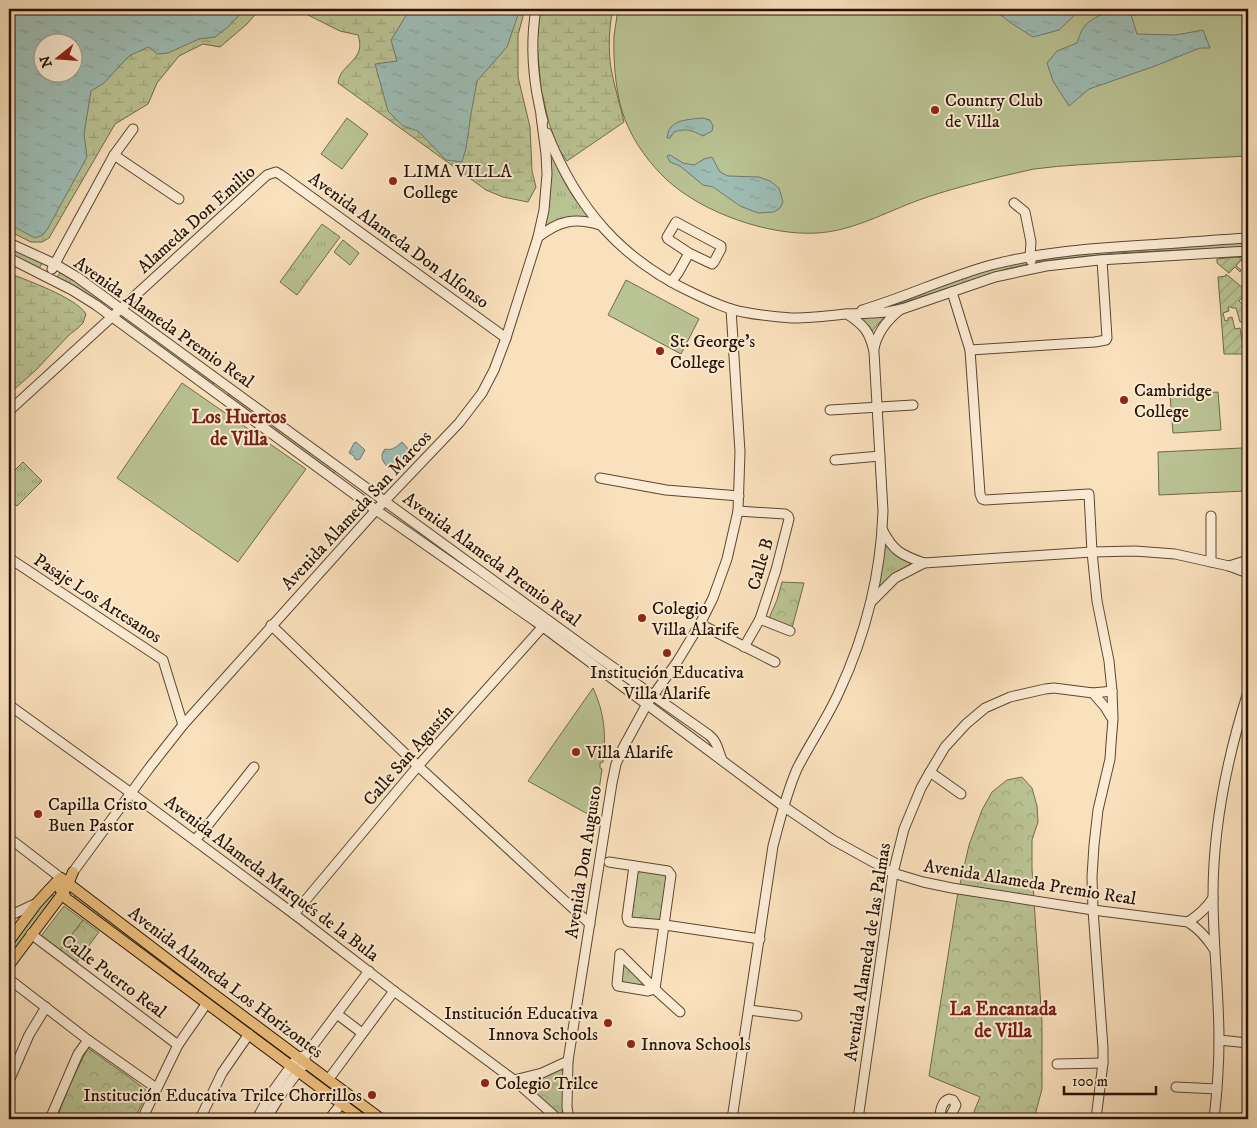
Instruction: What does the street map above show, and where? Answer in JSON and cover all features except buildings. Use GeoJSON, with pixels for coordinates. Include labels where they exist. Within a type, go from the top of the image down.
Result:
{"type":"FeatureCollection","features":[{"type":"Feature","properties":{"kind":"main road","name":"Avenida Alameda San Marcos"},"geometry":{"type":"LineString","coordinates":[[9,965],[62,884],[72,872]]}},
{"type":"Feature","properties":{"kind":"main road","name":"Avenida Alameda San Marcos"},"geometry":{"type":"LineString","coordinates":[[9,941],[37,903],[62,884]]}},
{"type":"Feature","properties":{"kind":"main road","name":"Avenida Alameda Los Horizontes"},"geometry":{"type":"LineString","coordinates":[[62,884],[67,898],[249,1034],[328,1080],[381,1119]]}},
{"type":"Feature","properties":{"kind":"main road","name":"Avenida Alameda Los Horizontes"},"geometry":{"type":"LineString","coordinates":[[62,884],[300,1063],[342,1103],[362,1119]]}},
{"type":"Feature","properties":{"kind":"street"},"geometry":{"type":"LineString","coordinates":[[536,9],[533,55],[534,78],[541,116],[561,164],[574,189],[601,226],[624,250],[652,271],[671,282],[731,309],[767,316],[793,318],[873,313],[902,309],[995,277],[1046,266],[1102,260],[1248,251]]}},
{"type":"Feature","properties":{"kind":"street","name":"Avenida Alameda San Marcos"},"geometry":{"type":"LineString","coordinates":[[72,872],[183,725],[376,510],[459,423],[482,393],[494,370],[506,338],[538,237],[544,210],[548,174],[541,116]]}},
{"type":"Feature","properties":{"kind":"street"},"geometry":{"type":"LineString","coordinates":[[48,277],[114,155],[133,129]]}},
{"type":"Feature","properties":{"kind":"street"},"geometry":{"type":"LineString","coordinates":[[114,155],[179,199]]}},
{"type":"Feature","properties":{"kind":"street","name":"Alameda Don Emilio"},"geometry":{"type":"LineString","coordinates":[[9,411],[267,175],[272,173]]}},
{"type":"Feature","properties":{"kind":"street","name":"Avenida Alameda Don Alfonso"},"geometry":{"type":"LineString","coordinates":[[272,173],[281,175],[506,338]]}},
{"type":"Feature","properties":{"kind":"street"},"geometry":{"type":"LineString","coordinates":[[1014,203],[1025,212],[1031,242],[1030,257],[1033,269]]}},
{"type":"Feature","properties":{"kind":"street"},"geometry":{"type":"LineString","coordinates":[[538,237],[556,225],[566,222],[584,221],[601,226]]}},
{"type":"Feature","properties":{"kind":"street"},"geometry":{"type":"LineString","coordinates":[[676,222],[722,246],[712,264],[689,253],[667,237],[676,222]]}},
{"type":"Feature","properties":{"kind":"street"},"geometry":{"type":"LineString","coordinates":[[847,314],[876,306],[983,268],[1030,257],[1088,248],[1248,238]]}},
{"type":"Feature","properties":{"kind":"street","name":"Avenida Alameda Premio Real"},"geometry":{"type":"LineString","coordinates":[[9,243],[55,264],[77,277],[466,560],[588,655],[647,704],[783,806],[832,840],[893,873],[923,882],[1093,910],[1188,922]]}},
{"type":"Feature","properties":{"kind":"street"},"geometry":{"type":"LineString","coordinates":[[671,282],[689,253]]}},
{"type":"Feature","properties":{"kind":"street","name":"Avenida Alameda Premio Real"},"geometry":{"type":"LineString","coordinates":[[9,258],[72,290],[112,317],[376,510],[460,569],[546,623]]}},
{"type":"Feature","properties":{"kind":"street"},"geometry":{"type":"LineString","coordinates":[[970,350],[1106,340],[1102,260]]}},
{"type":"Feature","properties":{"kind":"street"},"geometry":{"type":"LineString","coordinates":[[952,292],[970,350],[980,494],[982,499],[1090,497],[1092,552],[1097,601],[1109,661],[1112,690],[1112,744],[1098,810],[1092,877],[1103,1048],[1096,1119]]}},
{"type":"Feature","properties":{"kind":"street","name":"Avenida Don Augusto"},"geometry":{"type":"LineString","coordinates":[[569,1119],[568,1061],[616,764],[647,704],[678,662],[713,598],[724,567],[738,511],[740,452],[731,309]]}},
{"type":"Feature","properties":{"kind":"street"},"geometry":{"type":"LineString","coordinates":[[874,352],[876,340],[882,328],[890,318],[902,309]]}},
{"type":"Feature","properties":{"kind":"street"},"geometry":{"type":"LineString","coordinates":[[732,1119],[773,846],[783,806],[798,768],[838,695],[850,668],[872,601],[882,529],[874,352],[867,330],[847,314]]}},
{"type":"Feature","properties":{"kind":"street"},"geometry":{"type":"LineString","coordinates":[[830,410],[913,405]]}},
{"type":"Feature","properties":{"kind":"street"},"geometry":{"type":"LineString","coordinates":[[835,460],[880,456]]}},
{"type":"Feature","properties":{"kind":"street"},"geometry":{"type":"LineString","coordinates":[[600,478],[666,490],[739,496]]}},
{"type":"Feature","properties":{"kind":"street","name":"Calle B"},"geometry":{"type":"LineString","coordinates":[[738,511],[785,514],[789,519],[776,570],[760,619],[744,647]]}},
{"type":"Feature","properties":{"kind":"street"},"geometry":{"type":"LineString","coordinates":[[1211,516],[1212,562]]}},
{"type":"Feature","properties":{"kind":"street"},"geometry":{"type":"LineString","coordinates":[[882,529],[888,541],[897,550],[909,558],[924,563],[1135,551],[1175,554],[1229,566],[1248,573]]}},
{"type":"Feature","properties":{"kind":"street"},"geometry":{"type":"LineString","coordinates":[[433,550],[439,541]]}},
{"type":"Feature","properties":{"kind":"street","name":"Pasaje Los Artesanos"},"geometry":{"type":"LineString","coordinates":[[9,558],[163,660],[183,725]]}},
{"type":"Feature","properties":{"kind":"street"},"geometry":{"type":"LineString","coordinates":[[460,569],[466,560]]}},
{"type":"Feature","properties":{"kind":"street"},"geometry":{"type":"LineString","coordinates":[[1229,566],[1248,560]]}},
{"type":"Feature","properties":{"kind":"street"},"geometry":{"type":"LineString","coordinates":[[872,601],[895,578],[924,563]]}},
{"type":"Feature","properties":{"kind":"street"},"geometry":{"type":"LineString","coordinates":[[760,619],[790,631]]}},
{"type":"Feature","properties":{"kind":"street","name":"Calle San Agustín"},"geometry":{"type":"LineString","coordinates":[[294,914],[418,766],[546,623]]}},
{"type":"Feature","properties":{"kind":"street"},"geometry":{"type":"LineString","coordinates":[[700,624],[775,662]]}},
{"type":"Feature","properties":{"kind":"street"},"geometry":{"type":"LineString","coordinates":[[271,625],[418,766],[590,924]]}},
{"type":"Feature","properties":{"kind":"street","name":"Avenida Alameda Premio Real"},"geometry":{"type":"LineString","coordinates":[[588,655],[653,695],[714,739],[722,760]]}},
{"type":"Feature","properties":{"kind":"street","name":"Avenida Alameda de las Palmas"},"geometry":{"type":"LineString","coordinates":[[858,1119],[893,873],[904,830],[921,788],[930,772],[945,747],[984,708],[1010,697],[1045,689],[1054,688],[1093,693],[1112,690]]}},
{"type":"Feature","properties":{"kind":"street"},"geometry":{"type":"LineString","coordinates":[[1214,1119],[1219,1040],[1214,949],[1214,859],[1224,787],[1239,721],[1248,692]]}},
{"type":"Feature","properties":{"kind":"street"},"geometry":{"type":"LineString","coordinates":[[1093,693],[1106,707],[1112,719]]}},
{"type":"Feature","properties":{"kind":"street","name":"Avenida Alameda Marqués de la Bula"},"geometry":{"type":"LineString","coordinates":[[9,706],[131,792],[294,914],[394,992],[514,1080],[558,1119]]}},
{"type":"Feature","properties":{"kind":"street"},"geometry":{"type":"LineString","coordinates":[[195,840],[254,766]]}},
{"type":"Feature","properties":{"kind":"street"},"geometry":{"type":"LineString","coordinates":[[930,772],[961,794]]}},
{"type":"Feature","properties":{"kind":"street","name":"Avenida Alameda Los Horizontes"},"geometry":{"type":"LineString","coordinates":[[10,840],[52,871],[62,884]]}},
{"type":"Feature","properties":{"kind":"street"},"geometry":{"type":"LineString","coordinates":[[609,862],[668,871],[671,874],[655,989]]}},
{"type":"Feature","properties":{"kind":"street"},"geometry":{"type":"LineString","coordinates":[[634,866],[628,921],[760,939]]}},
{"type":"Feature","properties":{"kind":"street"},"geometry":{"type":"LineString","coordinates":[[1213,897],[1206,908],[1188,922],[1206,937],[1214,949]]}},
{"type":"Feature","properties":{"kind":"street"},"geometry":{"type":"LineString","coordinates":[[9,916],[37,903]]}},
{"type":"Feature","properties":{"kind":"street","name":"Calle Puerto Real"},"geometry":{"type":"LineString","coordinates":[[31,934],[178,1045]]}},
{"type":"Feature","properties":{"kind":"street"},"geometry":{"type":"LineString","coordinates":[[655,989],[648,991],[618,986],[620,954],[680,1012]]}},
{"type":"Feature","properties":{"kind":"street"},"geometry":{"type":"LineString","coordinates":[[266,1119],[300,1063],[369,971]]}},
{"type":"Feature","properties":{"kind":"street"},"geometry":{"type":"LineString","coordinates":[[9,979],[88,1040],[156,1088]]}},
{"type":"Feature","properties":{"kind":"street"},"geometry":{"type":"LineString","coordinates":[[328,1080],[394,992]]}},
{"type":"Feature","properties":{"kind":"street"},"geometry":{"type":"LineString","coordinates":[[142,1119],[178,1045],[207,1003]]}},
{"type":"Feature","properties":{"kind":"street"},"geometry":{"type":"LineString","coordinates":[[9,1081],[29,1035],[46,1007]]}},
{"type":"Feature","properties":{"kind":"street"},"geometry":{"type":"LineString","coordinates":[[749,1010],[797,1016]]}},
{"type":"Feature","properties":{"kind":"street"},"geometry":{"type":"LineString","coordinates":[[337,1014],[362,1033]]}},
{"type":"Feature","properties":{"kind":"street"},"geometry":{"type":"LineString","coordinates":[[200,1119],[222,1073],[249,1034]]}},
{"type":"Feature","properties":{"kind":"street"},"geometry":{"type":"LineString","coordinates":[[50,1119],[78,1054],[88,1040]]}},
{"type":"Feature","properties":{"kind":"street"},"geometry":{"type":"LineString","coordinates":[[1219,1040],[1248,1042]]}},
{"type":"Feature","properties":{"kind":"street"},"geometry":{"type":"LineString","coordinates":[[514,1080],[542,1073],[568,1061]]}},
{"type":"Feature","properties":{"kind":"street"},"geometry":{"type":"LineString","coordinates":[[257,1119],[274,1088],[300,1063]]}},
{"type":"Feature","properties":{"kind":"street"},"geometry":{"type":"LineString","coordinates":[[1057,1064],[1103,1063]]}},
{"type":"Feature","properties":{"kind":"street"},"geometry":{"type":"LineString","coordinates":[[1176,1087],[1216,1089]]}},
{"type":"Feature","properties":{"kind":"street"},"geometry":{"type":"LineString","coordinates":[[941,1119],[940,1112],[945,1101],[949,1099],[956,1105],[949,1119]]}},
{"type":"Feature","properties":{"kind":"street"},"geometry":{"type":"LineString","coordinates":[[329,1119],[342,1103]]}},
{"type":"Feature","properties":{"kind":"green space"},"geometry":{"type":"Polygon","coordinates":[[[9,9],[260,9],[247,24],[220,47],[203,44],[179,56],[157,83],[148,104],[115,124],[49,238],[42,242],[31,242],[9,231],[9,9]]]}},
{"type":"Feature","properties":{"kind":"green space"},"geometry":{"type":"Polygon","coordinates":[[[296,9],[525,9],[518,35],[518,77],[530,127],[532,171],[536,187],[528,202],[503,197],[486,190],[338,83],[343,71],[359,51],[358,35],[340,31],[296,9]]]}},
{"type":"Feature","properties":{"kind":"green space"},"geometry":{"type":"Polygon","coordinates":[[[540,9],[613,9],[609,38],[610,61],[624,122],[567,161],[558,148],[549,123],[541,89],[537,43],[540,9]]]}},
{"type":"Feature","properties":{"kind":"green space","name":"Country Club de Villa"},"geometry":{"type":"Polygon","coordinates":[[[618,9],[1248,9],[1248,156],[1057,166],[1034,169],[940,193],[843,229],[817,233],[778,231],[738,220],[699,203],[667,180],[638,146],[626,122],[618,92],[614,36],[618,9]]]}},
{"type":"Feature","properties":{"kind":"green space"},"geometry":{"type":"Polygon","coordinates":[[[347,118],[368,134],[342,169],[321,154],[347,118]]]}},
{"type":"Feature","properties":{"kind":"green space"},"geometry":{"type":"Polygon","coordinates":[[[548,147],[565,183],[575,200],[588,214],[588,218],[565,218],[544,227],[548,147]]]}},
{"type":"Feature","properties":{"kind":"green space"},"geometry":{"type":"Polygon","coordinates":[[[322,224],[340,237],[297,295],[280,282],[322,224]]]}},
{"type":"Feature","properties":{"kind":"green space"},"geometry":{"type":"Polygon","coordinates":[[[343,240],[359,253],[350,265],[334,252],[343,240]]]}},
{"type":"Feature","properties":{"kind":"green space"},"geometry":{"type":"Polygon","coordinates":[[[1243,241],[1243,247],[1116,253],[1042,261],[1006,269],[899,304],[885,306],[997,267],[1081,251],[1243,241]]]}},
{"type":"Feature","properties":{"kind":"green space"},"geometry":{"type":"Polygon","coordinates":[[[9,247],[42,263],[39,269],[9,254],[9,247]]]}},
{"type":"Feature","properties":{"kind":"green space"},"geometry":{"type":"Polygon","coordinates":[[[1236,257],[1248,259],[1248,266],[1241,260],[1236,266],[1241,270],[1240,272],[1235,267],[1229,273],[1217,263],[1217,259],[1236,257]]]}},
{"type":"Feature","properties":{"kind":"green space"},"geometry":{"type":"Polygon","coordinates":[[[61,272],[106,302],[103,306],[57,277],[61,272]]]}},
{"type":"Feature","properties":{"kind":"green space"},"geometry":{"type":"Polygon","coordinates":[[[9,273],[62,296],[86,314],[83,323],[9,394],[9,273]]]}},
{"type":"Feature","properties":{"kind":"green space"},"geometry":{"type":"Polygon","coordinates":[[[1226,274],[1243,288],[1243,295],[1239,301],[1244,306],[1248,302],[1248,322],[1240,322],[1236,308],[1228,307],[1229,311],[1223,313],[1225,321],[1232,317],[1235,329],[1240,328],[1244,344],[1248,344],[1248,354],[1224,354],[1218,277],[1226,276],[1226,274]]]}},
{"type":"Feature","properties":{"kind":"green space"},"geometry":{"type":"Polygon","coordinates":[[[626,280],[699,319],[681,354],[608,315],[626,280]]]}},
{"type":"Feature","properties":{"kind":"green space"},"geometry":{"type":"Polygon","coordinates":[[[124,315],[215,381],[212,386],[121,320],[124,315]]]}},
{"type":"Feature","properties":{"kind":"green space"},"geometry":{"type":"Polygon","coordinates":[[[886,315],[872,331],[857,316],[886,315]]]}},
{"type":"Feature","properties":{"kind":"green space"},"geometry":{"type":"Polygon","coordinates":[[[182,383],[306,469],[238,562],[117,478],[182,383]]]}},
{"type":"Feature","properties":{"kind":"green space"},"geometry":{"type":"Polygon","coordinates":[[[1218,392],[1221,430],[1173,433],[1170,395],[1218,392]]]}},
{"type":"Feature","properties":{"kind":"green space"},"geometry":{"type":"Polygon","coordinates":[[[229,393],[337,470],[333,474],[226,397],[229,393]]]}},
{"type":"Feature","properties":{"kind":"green space"},"geometry":{"type":"Polygon","coordinates":[[[1242,448],[1246,491],[1159,495],[1158,452],[1242,448]]]}},
{"type":"Feature","properties":{"kind":"green space"},"geometry":{"type":"Polygon","coordinates":[[[23,462],[42,481],[17,506],[9,497],[9,476],[23,462]]]}},
{"type":"Feature","properties":{"kind":"green space"},"geometry":{"type":"Polygon","coordinates":[[[883,540],[911,562],[891,575],[878,588],[883,540]]]}},
{"type":"Feature","properties":{"kind":"green space"},"geometry":{"type":"Polygon","coordinates":[[[782,582],[804,583],[792,628],[769,618],[782,582]]]}},
{"type":"Feature","properties":{"kind":"green space","name":"Villa Alarife"},"geometry":{"type":"Polygon","coordinates":[[[593,688],[600,707],[604,734],[603,762],[600,763],[600,768],[602,769],[595,818],[528,781],[593,688]]]}},
{"type":"Feature","properties":{"kind":"green space"},"geometry":{"type":"Polygon","coordinates":[[[1022,777],[1032,788],[1037,806],[1038,822],[1032,840],[1032,869],[1042,1023],[1042,1089],[1034,1119],[971,1119],[980,1097],[929,1076],[957,898],[969,845],[982,810],[992,792],[1007,780],[1022,777]]]}},
{"type":"Feature","properties":{"kind":"green space"},"geometry":{"type":"Polygon","coordinates":[[[638,870],[667,875],[661,920],[659,921],[631,917],[638,870]]]}},
{"type":"Feature","properties":{"kind":"green space"},"geometry":{"type":"Polygon","coordinates":[[[76,894],[286,1051],[283,1056],[72,899],[76,894]]]}},
{"type":"Feature","properties":{"kind":"green space"},"geometry":{"type":"Polygon","coordinates":[[[53,895],[55,896],[9,963],[9,951],[38,909],[53,895]]]}},
{"type":"Feature","properties":{"kind":"green space"},"geometry":{"type":"Polygon","coordinates":[[[64,906],[83,920],[60,950],[41,936],[64,906]]]}},
{"type":"Feature","properties":{"kind":"green space"},"geometry":{"type":"Polygon","coordinates":[[[83,920],[99,932],[76,963],[60,950],[83,920]]]}},
{"type":"Feature","properties":{"kind":"green space"},"geometry":{"type":"Polygon","coordinates":[[[623,964],[646,985],[621,983],[623,964]]]}},
{"type":"Feature","properties":{"kind":"green space"},"geometry":{"type":"Polygon","coordinates":[[[88,1048],[148,1092],[134,1119],[57,1119],[71,1083],[88,1048]]]}},
{"type":"Feature","properties":{"kind":"green space"},"geometry":{"type":"Polygon","coordinates":[[[559,1068],[563,1071],[564,1076],[563,1111],[559,1114],[527,1086],[528,1080],[559,1068]]]}},
{"type":"Feature","properties":{"kind":"water"},"geometry":{"type":"Polygon","coordinates":[[[9,9],[245,9],[229,26],[215,37],[199,39],[168,53],[158,54],[148,47],[129,56],[104,83],[91,91],[84,134],[87,157],[48,228],[43,235],[35,238],[9,224],[9,9]]]}},
{"type":"Feature","properties":{"kind":"water"},"geometry":{"type":"Polygon","coordinates":[[[410,9],[520,9],[507,47],[477,81],[462,162],[446,160],[418,131],[403,126],[388,111],[375,64],[397,61],[391,40],[410,9]]]}},
{"type":"Feature","properties":{"kind":"water"},"geometry":{"type":"Polygon","coordinates":[[[998,9],[1085,9],[1080,10],[1059,30],[1033,37],[998,13],[998,9]]]}},
{"type":"Feature","properties":{"kind":"water"},"geometry":{"type":"Polygon","coordinates":[[[1112,10],[1130,11],[1137,34],[1176,35],[1203,30],[1210,48],[1200,48],[1089,89],[1069,106],[1053,81],[1047,63],[1057,51],[1077,43],[1082,30],[1089,22],[1112,10]]]}},
{"type":"Feature","properties":{"kind":"water"},"geometry":{"type":"Polygon","coordinates":[[[703,118],[710,120],[713,126],[712,131],[703,136],[692,131],[682,130],[674,132],[670,138],[667,138],[669,129],[674,124],[703,118]]]}},
{"type":"Feature","properties":{"kind":"water"},"geometry":{"type":"Polygon","coordinates":[[[670,155],[683,163],[694,165],[712,157],[720,172],[728,176],[759,177],[770,181],[779,188],[783,202],[780,208],[774,212],[758,213],[740,206],[713,187],[703,185],[680,166],[670,162],[667,156],[670,155]]]}},
{"type":"Feature","properties":{"kind":"water"},"geometry":{"type":"Polygon","coordinates":[[[356,442],[365,450],[360,459],[357,460],[349,453],[356,442]]]}},
{"type":"Feature","properties":{"kind":"water"},"geometry":{"type":"Polygon","coordinates":[[[402,442],[410,451],[401,461],[401,469],[392,469],[383,461],[383,453],[385,449],[393,449],[402,442]]]}},
{"type":"Feature","properties":{"kind":"place","name":"Country Club de Villa"},"geometry":{"type":"Point","coordinates":[935,110]}},
{"type":"Feature","properties":{"kind":"place","name":"LIMA VILLA College"},"geometry":{"type":"Point","coordinates":[393,181]}},
{"type":"Feature","properties":{"kind":"place","name":"St. George's College"},"geometry":{"type":"Point","coordinates":[660,351]}},
{"type":"Feature","properties":{"kind":"place","name":"Cambridge College"},"geometry":{"type":"Point","coordinates":[1124,400]}},
{"type":"Feature","properties":{"kind":"place","name":"Colegio Villa Alarife"},"geometry":{"type":"Point","coordinates":[642,618]}},
{"type":"Feature","properties":{"kind":"place","name":"Institución Educativa Villa Alarife"},"geometry":{"type":"Point","coordinates":[667,653]}},
{"type":"Feature","properties":{"kind":"place","name":"Villa Alarife"},"geometry":{"type":"Point","coordinates":[576,752]}},
{"type":"Feature","properties":{"kind":"place","name":"Capilla Cristo Buen Pastor"},"geometry":{"type":"Point","coordinates":[38,814]}},
{"type":"Feature","properties":{"kind":"place","name":"Institución Educativa Innova Schools"},"geometry":{"type":"Point","coordinates":[608,1023]}},
{"type":"Feature","properties":{"kind":"place","name":"Innova Schools"},"geometry":{"type":"Point","coordinates":[631,1044]}},
{"type":"Feature","properties":{"kind":"place","name":"Colegio Trilce"},"geometry":{"type":"Point","coordinates":[485,1083]}},
{"type":"Feature","properties":{"kind":"place","name":"Institución Educativa Trilce Chorrillos"},"geometry":{"type":"Point","coordinates":[372,1095]}},
{"type":"Feature","properties":{"kind":"district","name":"Los Huertos de Villa"},"geometry":{"type":"Point","coordinates":[239,427]}},
{"type":"Feature","properties":{"kind":"district","name":"La Encantada de Villa"},"geometry":{"type":"Point","coordinates":[1003,1019]}}]}
